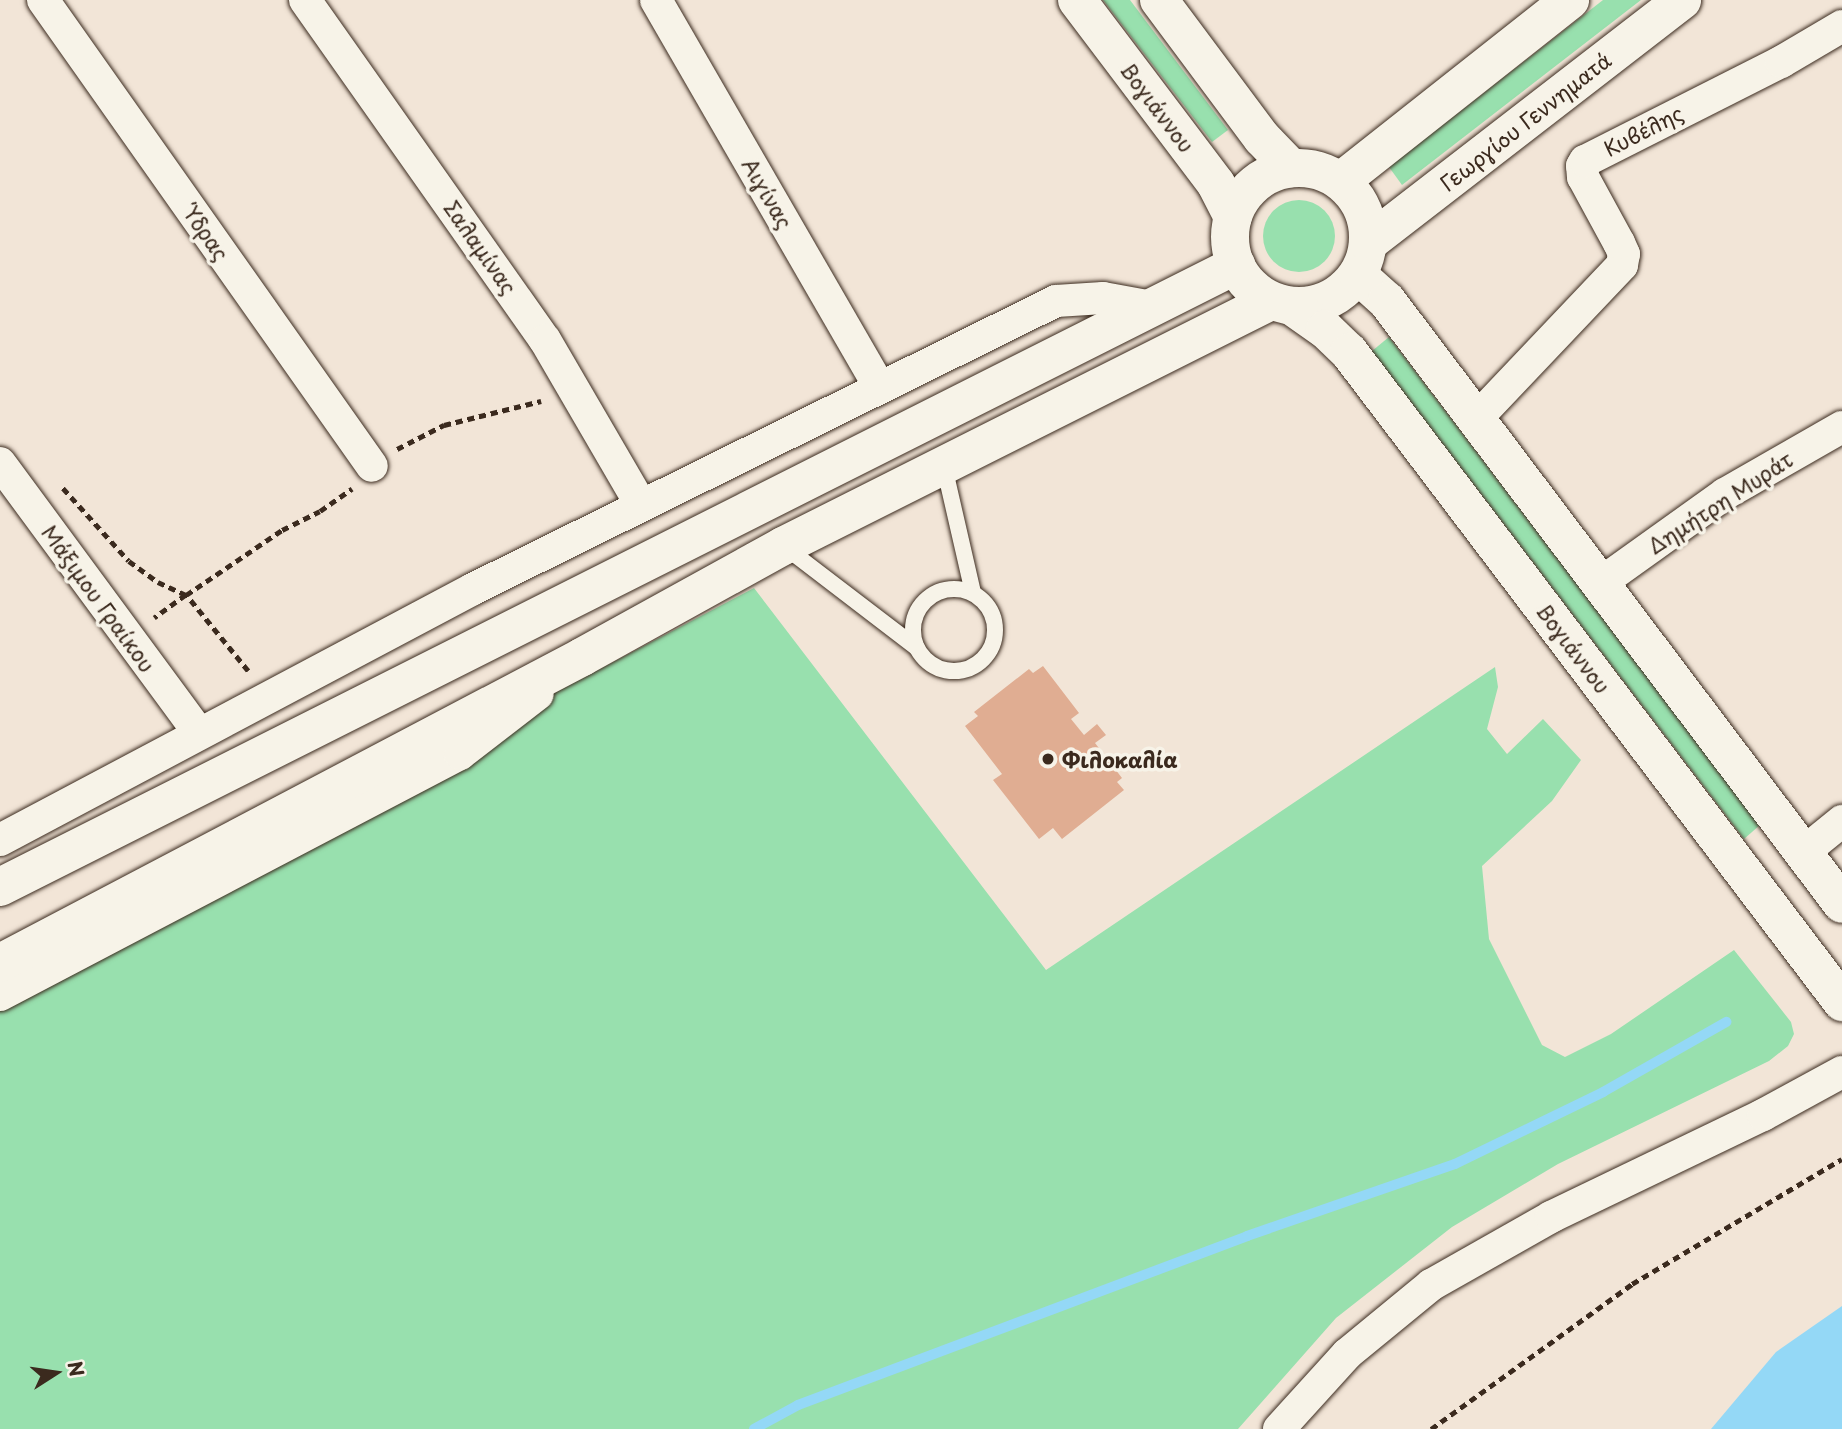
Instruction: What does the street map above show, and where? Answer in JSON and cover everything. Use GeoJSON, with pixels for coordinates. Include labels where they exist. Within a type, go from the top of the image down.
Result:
{"type":"FeatureCollection","features":[{"type":"Feature","properties":{"kind":"street","name":"Ύδρας"},"geometry":{"type":"LineString","coordinates":[[43,0],[372,466]]}},
{"type":"Feature","properties":{"kind":"street","name":"Σαλαμίνας"},"geometry":{"type":"LineString","coordinates":[[305,0],[506,282],[576,392],[641,505]]}},
{"type":"Feature","properties":{"kind":"street","name":"Αιγίνας"},"geometry":{"type":"LineString","coordinates":[[656,0],[880,386]]}},
{"type":"Feature","properties":{"kind":"street","name":"Βογιάννου"},"geometry":{"type":"LineString","coordinates":[[1076,0],[1216,184],[1233,217],[1230,237],[1236,265],[1252,288],[1325,329],[1349,352],[1842,1002]]}},
{"type":"Feature","properties":{"kind":"street"},"geometry":{"type":"LineString","coordinates":[[1159,0],[1262,138],[1291,168]]}},
{"type":"Feature","properties":{"kind":"street"},"geometry":{"type":"LineString","coordinates":[[1341,181],[1570,0]]}},
{"type":"Feature","properties":{"kind":"street","name":"Γεωργίου Γεννηματά"},"geometry":{"type":"LineString","coordinates":[[1363,259],[1682,0]]}},
{"type":"Feature","properties":{"kind":"street","name":"Κυβέλης"},"geometry":{"type":"LineString","coordinates":[[1476,419],[1622,265],[1624,254],[1583,177],[1582,166],[1585,161],[1781,62],[1842,26]]}},
{"type":"Feature","properties":{"kind":"street"},"geometry":{"type":"LineString","coordinates":[[0,963],[598,649],[783,546],[944,464],[1282,304],[1330,300],[1346,289],[1363,259],[1364,210],[1341,181],[1324,172],[1291,168],[1272,173],[1254,184],[1241,199],[1233,217]]}},
{"type":"Feature","properties":{"kind":"street"},"geometry":{"type":"LineString","coordinates":[[1363,259],[1387,301],[1805,851],[1842,904]]}},
{"type":"Feature","properties":{"kind":"street"},"geometry":{"type":"LineString","coordinates":[[0,887],[1236,265]]}},
{"type":"Feature","properties":{"kind":"street"},"geometry":{"type":"LineString","coordinates":[[0,840],[268,696],[641,505],[1056,301],[1103,298],[1152,307]]}},
{"type":"Feature","properties":{"kind":"street","name":"Δημήτρη Μυράτ"},"geometry":{"type":"LineString","coordinates":[[1602,582],[1725,494],[1842,427]]}},
{"type":"Feature","properties":{"kind":"street","name":"Μάξιμου Γραίκου"},"geometry":{"type":"LineString","coordinates":[[0,463],[199,733]]}},
{"type":"Feature","properties":{"kind":"street"},"geometry":{"type":"LineString","coordinates":[[0,995],[460,754],[598,649]]}},
{"type":"Feature","properties":{"kind":"street"},"geometry":{"type":"LineString","coordinates":[[1805,851],[1842,821]]}},
{"type":"Feature","properties":{"kind":"street"},"geometry":{"type":"LineString","coordinates":[[1279,1429],[1348,1354],[1431,1285],[1551,1217],[1752,1120],[1842,1072]]}},
{"type":"Feature","properties":{"kind":"lane"},"geometry":{"type":"LineString","coordinates":[[944,464],[973,593]]}},
{"type":"Feature","properties":{"kind":"lane"},"geometry":{"type":"LineString","coordinates":[[783,546],[917,648],[937,668],[958,671],[978,664],[988,654],[994,641],[995,627],[984,601],[973,593],[948,589],[926,600],[914,620],[917,648]]}},
{"type":"Feature","properties":{"kind":"path"},"geometry":{"type":"LineString","coordinates":[[128,637],[282,530],[327,507],[353,489],[372,466],[401,446],[444,425],[576,392]]}},
{"type":"Feature","properties":{"kind":"path"},"geometry":{"type":"LineString","coordinates":[[61,485],[129,561],[158,582],[186,595],[268,696]]}},
{"type":"Feature","properties":{"kind":"path"},"geometry":{"type":"LineString","coordinates":[[1431,1429],[1632,1284],[1842,1159]]}},
{"type":"Feature","properties":{"kind":"green space"},"geometry":{"type":"Polygon","coordinates":[[[1103,0],[1130,0],[1228,130],[1212,142],[1103,0]]]}},
{"type":"Feature","properties":{"kind":"green space"},"geometry":{"type":"Polygon","coordinates":[[[1603,0],[1641,0],[1402,185],[1389,167],[1603,0]]]}},
{"type":"Feature","properties":{"kind":"green space"},"geometry":{"type":"Polygon","coordinates":[[[1299,200],[1319,206],[1329,216],[1335,236],[1329,256],[1319,266],[1299,272],[1279,266],[1269,256],[1263,236],[1269,216],[1279,206],[1299,200]]]}},
{"type":"Feature","properties":{"kind":"green space"},"geometry":{"type":"Polygon","coordinates":[[[1389,337],[1760,825],[1744,839],[1372,351],[1389,337]]]}},
{"type":"Feature","properties":{"kind":"green space"},"geometry":{"type":"Polygon","coordinates":[[[754,588],[1046,970],[1495,667],[1498,687],[1487,729],[1507,754],[1543,719],[1581,760],[1552,801],[1482,866],[1489,939],[1542,1045],[1565,1057],[1611,1034],[1734,950],[1791,1022],[1794,1034],[1788,1046],[1769,1061],[1558,1164],[1452,1227],[1336,1318],[1238,1429],[0,1429],[0,985],[754,588]]]}},
{"type":"Feature","properties":{"kind":"water"},"geometry":{"type":"Polygon","coordinates":[[[1842,1306],[1842,1429],[1711,1429],[1776,1352],[1842,1306]]]}},
{"type":"Feature","properties":{"kind":"building","name":"Φιλοκαλία"},"geometry":{"type":"Polygon","coordinates":[[[1043,666],[1079,713],[1071,719],[1084,735],[1097,724],[1106,735],[1095,743],[1122,778],[1117,782],[1124,790],[1062,839],[1053,828],[1039,839],[993,780],[1002,774],[965,726],[978,716],[974,712],[1029,669],[1033,673],[1043,666]]]}},
{"type":"Feature","properties":{"kind":"waterway"},"geometry":{"type":"LineString","coordinates":[[754,1429],[798,1405],[1247,1236],[1455,1164],[1603,1092],[1726,1022]]}},
{"type":"Feature","properties":{"kind":"place","name":"Φιλοκαλία"},"geometry":{"type":"Point","coordinates":[1048,759]}}]}
